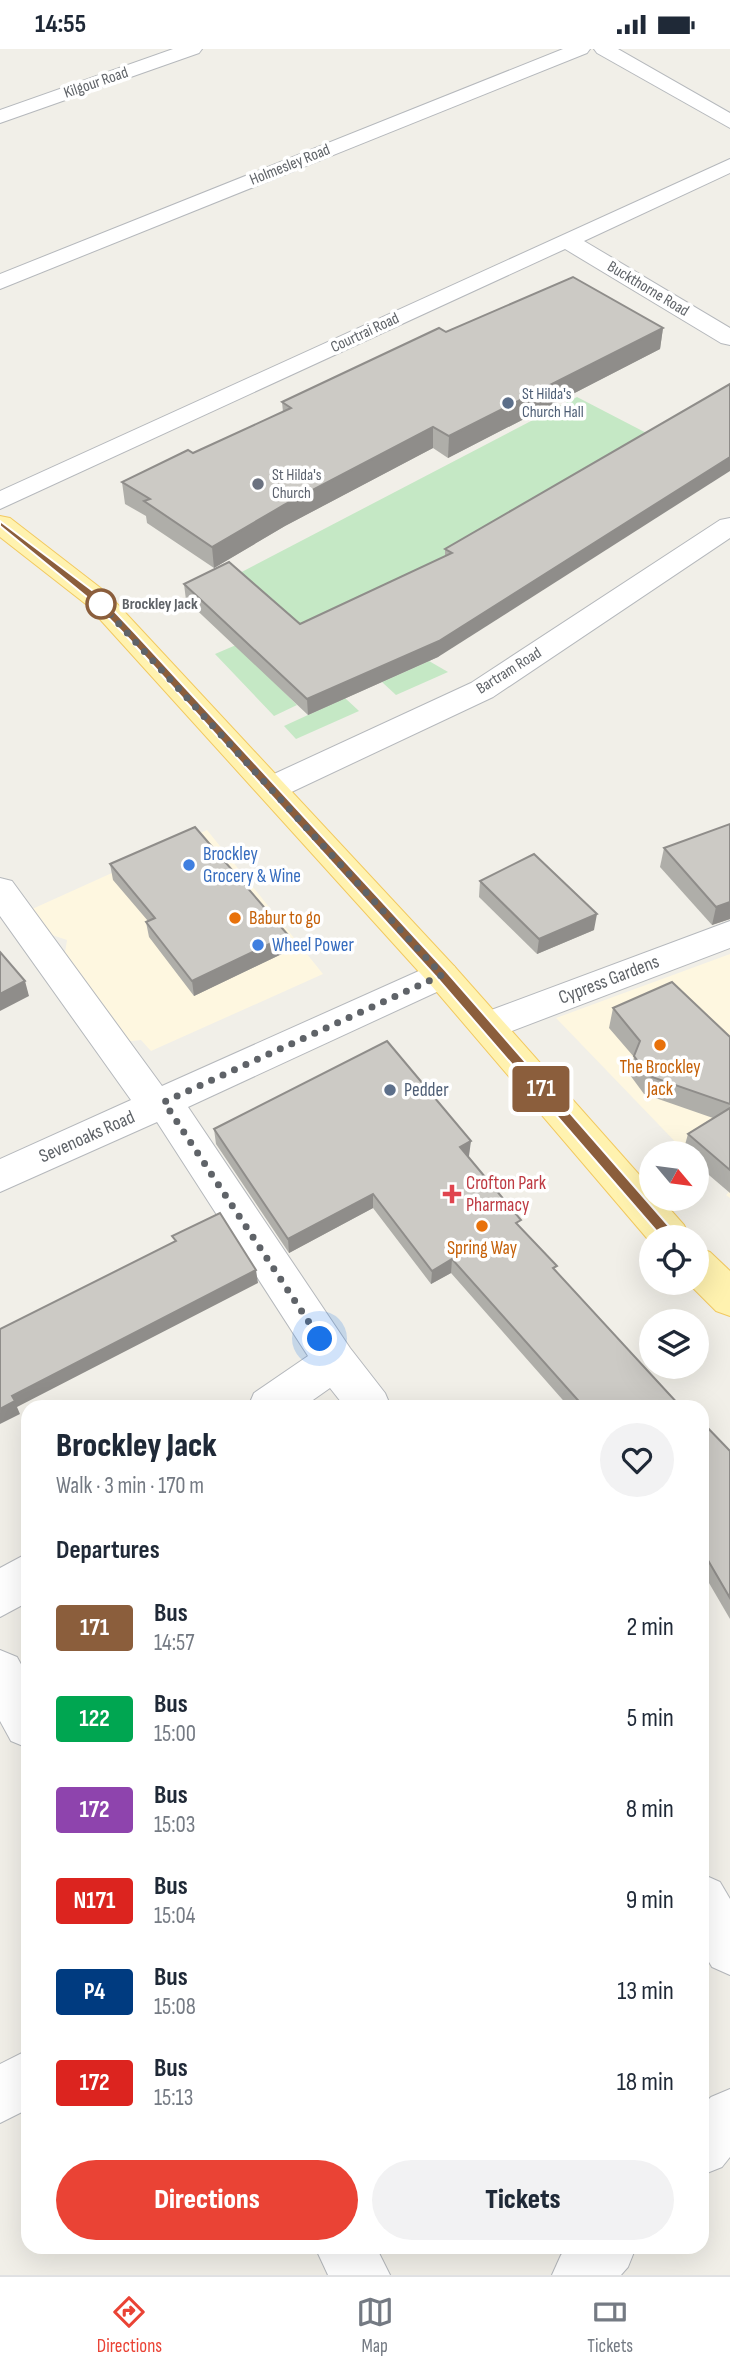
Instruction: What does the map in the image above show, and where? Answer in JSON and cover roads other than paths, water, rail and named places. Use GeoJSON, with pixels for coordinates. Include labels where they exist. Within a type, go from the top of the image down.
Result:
{"type":"FeatureCollection","features":[{"type":"Feature","properties":{"kind":"main road"},"geometry":{"type":"LineString","coordinates":[[0,524],[97,600],[488,1026],[658,1225]]}},
{"type":"Feature","properties":{"kind":"main road"},"geometry":{"type":"LineString","coordinates":[[709,1277],[730,1297]]}},
{"type":"Feature","properties":{"kind":"street","name":"Kilgour Road"},"geometry":{"type":"LineString","coordinates":[[0,117],[192,49]]}},
{"type":"Feature","properties":{"kind":"street","name":"Holmesley Road"},"geometry":{"type":"LineString","coordinates":[[0,282],[580,49]]}},
{"type":"Feature","properties":{"kind":"street"},"geometry":{"type":"LineString","coordinates":[[604,49],[730,122]]}},
{"type":"Feature","properties":{"kind":"street","name":"Courtrai Road"},"geometry":{"type":"LineString","coordinates":[[0,501],[730,165]]}},
{"type":"Feature","properties":{"kind":"street","name":"Buckthorne Road"},"geometry":{"type":"LineString","coordinates":[[566,240],[730,338]]}},
{"type":"Feature","properties":{"kind":"street","name":"Bartram Road"},"geometry":{"type":"LineString","coordinates":[[272,788],[482,690],[730,526]]}},
{"type":"Feature","properties":{"kind":"street"},"geometry":{"type":"LineString","coordinates":[[0,890],[160,1104],[335,1361],[365,1400]]}},
{"type":"Feature","properties":{"kind":"street","name":"Cypress Gardens"},"geometry":{"type":"LineString","coordinates":[[488,1026],[730,934]]}},
{"type":"Feature","properties":{"kind":"street","name":"Sevenoaks Road"},"geometry":{"type":"LineString","coordinates":[[0,1177],[442,975]]}},
{"type":"Feature","properties":{"kind":"street"},"geometry":{"type":"LineString","coordinates":[[279,1400],[335,1361]]}},
{"type":"Feature","properties":{"kind":"street"},"geometry":{"type":"LineString","coordinates":[[0,1595],[21,1580]]}},
{"type":"Feature","properties":{"kind":"street"},"geometry":{"type":"LineString","coordinates":[[0,1674],[21,1712]]}},
{"type":"Feature","properties":{"kind":"street"},"geometry":{"type":"LineString","coordinates":[[709,1912],[730,1949]]}},
{"type":"Feature","properties":{"kind":"street"},"geometry":{"type":"LineString","coordinates":[[0,2096],[21,2082]]}},
{"type":"Feature","properties":{"kind":"street"},"geometry":{"type":"LineString","coordinates":[[709,2139],[730,2116]]}},
{"type":"Feature","properties":{"kind":"street"},"geometry":{"type":"LineString","coordinates":[[348,2254],[361,2275]]}},
{"type":"Feature","properties":{"kind":"street"},"geometry":{"type":"LineString","coordinates":[[581,2275],[601,2254]]}},
{"type":"Feature","properties":{"kind":"place","name":"St Hilda's Church Hall"},"geometry":{"type":"Point","coordinates":[508,403]}},
{"type":"Feature","properties":{"kind":"place","name":"St Hilda's Church"},"geometry":{"type":"Point","coordinates":[258,484]}},
{"type":"Feature","properties":{"kind":"place","name":"Brockley Jack"},"geometry":{"type":"Point","coordinates":[101,604]}},
{"type":"Feature","properties":{"kind":"place","name":"Brockley Grocery & Wine"},"geometry":{"type":"Point","coordinates":[189,865]}},
{"type":"Feature","properties":{"kind":"place","name":"Babur to go"},"geometry":{"type":"Point","coordinates":[235,918]}},
{"type":"Feature","properties":{"kind":"place","name":"Wheel Power"},"geometry":{"type":"Point","coordinates":[258,945]}},
{"type":"Feature","properties":{"kind":"place","name":"The Brockley Jack"},"geometry":{"type":"Point","coordinates":[660,1045]}},
{"type":"Feature","properties":{"kind":"place","name":"Pedder"},"geometry":{"type":"Point","coordinates":[390,1090]}},
{"type":"Feature","properties":{"kind":"place","name":"Crofton Park Pharmacy"},"geometry":{"type":"Point","coordinates":[452,1194]}},
{"type":"Feature","properties":{"kind":"place","name":"Spring Way"},"geometry":{"type":"Point","coordinates":[482,1226]}}]}
